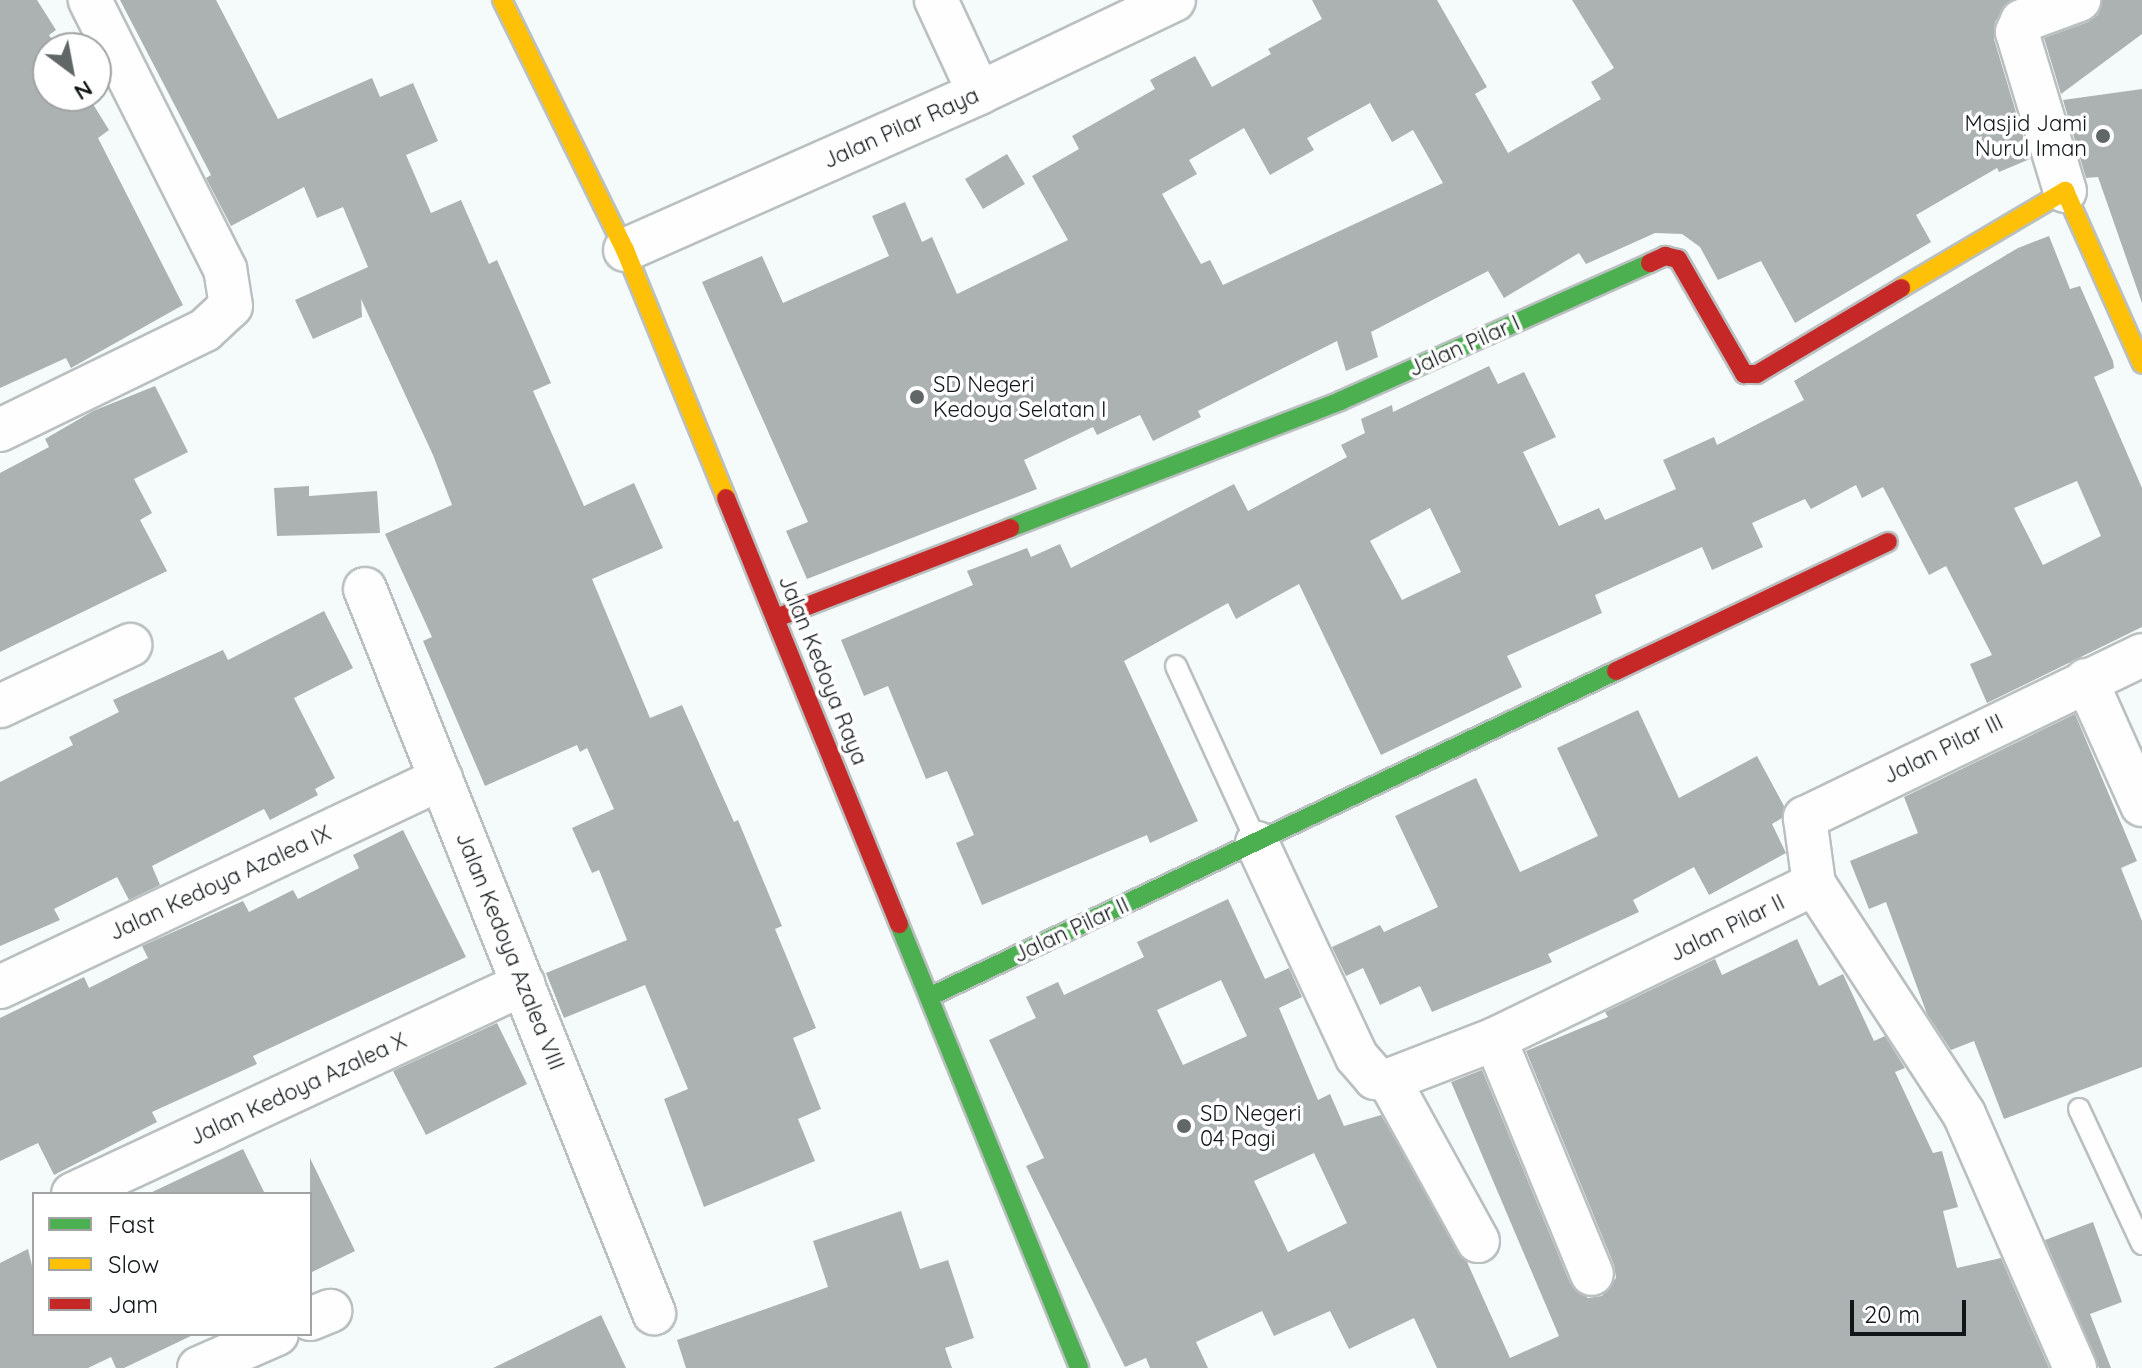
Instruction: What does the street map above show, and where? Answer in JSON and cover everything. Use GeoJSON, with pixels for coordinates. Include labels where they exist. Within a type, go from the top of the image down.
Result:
{"type":"FeatureCollection","features":[{"type":"Feature","properties":{"kind":"street"},"geometry":{"type":"LineString","coordinates":[[0,430],[205,330],[231,306],[225,269],[90,0]]}},
{"type":"Feature","properties":{"kind":"street","name":"Jalan Kedoya Raya"},"geometry":{"type":"LineString","coordinates":[[502,0],[625,250],[1079,1368]]}},
{"type":"Feature","properties":{"kind":"street"},"geometry":{"type":"LineString","coordinates":[[936,0],[979,93]]}},
{"type":"Feature","properties":{"kind":"street"},"geometry":{"type":"LineString","coordinates":[[2079,0],[2022,21],[2017,32],[2065,191],[2142,364]]}},
{"type":"Feature","properties":{"kind":"street","name":"Jalan Pilar Raya"},"geometry":{"type":"LineString","coordinates":[[625,250],[979,93],[1169,1]]}},
{"type":"Feature","properties":{"kind":"street","name":"Jalan Pilar I"},"geometry":{"type":"LineString","coordinates":[[776,618],[1340,401],[1665,256],[1678,259],[1735,366],[1744,374],[1757,374],[2065,191]]}},
{"type":"Feature","properties":{"kind":"street","name":"Jalan Pilar II"},"geometry":{"type":"LineString","coordinates":[[929,997],[1888,542]]}},
{"type":"Feature","properties":{"kind":"street","name":"Jalan Kedoya Azalea VIII"},"geometry":{"type":"LineString","coordinates":[[365,589],[654,1313]]}},
{"type":"Feature","properties":{"kind":"street"},"geometry":{"type":"LineString","coordinates":[[0,706],[130,645]]}},
{"type":"Feature","properties":{"kind":"street","name":"Jalan Pilar III"},"geometry":{"type":"LineString","coordinates":[[1814,884],[1805,818],[1814,811],[2142,655]]}},
{"type":"Feature","properties":{"kind":"street"},"geometry":{"type":"LineString","coordinates":[[2086,680],[2142,805]]}},
{"type":"Feature","properties":{"kind":"street","name":"Jalan Kedoya Azalea IX"},"geometry":{"type":"LineString","coordinates":[[0,987],[441,779]]}},
{"type":"Feature","properties":{"kind":"street"},"geometry":{"type":"LineString","coordinates":[[1257,843],[1357,1057],[1375,1078],[1389,1080],[1478,1241]]}},
{"type":"Feature","properties":{"kind":"street"},"geometry":{"type":"LineString","coordinates":[[1814,884],[1964,1114],[2075,1368]]}},
{"type":"Feature","properties":{"kind":"street","name":"Jalan Pilar II"},"geometry":{"type":"LineString","coordinates":[[1389,1080],[1495,1039],[1814,884]]}},
{"type":"Feature","properties":{"kind":"street","name":"Jalan Kedoya Azalea X"},"geometry":{"type":"LineString","coordinates":[[77,1192],[523,984]]}},
{"type":"Feature","properties":{"kind":"street"},"geometry":{"type":"LineString","coordinates":[[1495,1039],[1592,1274]]}},
{"type":"Feature","properties":{"kind":"street"},"geometry":{"type":"LineString","coordinates":[[199,1368],[272,1336]]}},
{"type":"Feature","properties":{"kind":"lane"},"geometry":{"type":"LineString","coordinates":[[1176,666],[1257,843]]}},
{"type":"Feature","properties":{"kind":"lane"},"geometry":{"type":"LineString","coordinates":[[2079,1109],[2142,1244]]}},
{"type":"Feature","properties":{"kind":"building"},"geometry":{"type":"Polygon","coordinates":[[[0,0],[37,0],[56,30],[32,32],[32,112],[98,112],[109,130],[98,138],[183,305],[71,368],[66,358],[0,388],[0,0]]]}},
{"type":"Feature","properties":{"kind":"building"},"geometry":{"type":"Polygon","coordinates":[[[120,0],[216,0],[278,119],[372,78],[380,97],[413,83],[438,141],[406,155],[431,213],[461,200],[489,264],[497,260],[551,383],[533,391],[584,506],[634,483],[663,548],[592,579],[650,718],[682,705],[734,822],[738,820],[782,926],[775,929],[816,1028],[793,1038],[821,1109],[798,1119],[815,1161],[704,1207],[664,1099],[688,1089],[645,985],[564,1018],[546,973],[627,940],[599,870],[592,873],[572,828],[614,809],[587,748],[580,752],[577,745],[485,786],[423,641],[432,637],[385,534],[452,505],[433,455],[361,299],[362,317],[313,339],[295,300],[368,267],[343,207],[317,218],[304,187],[231,226],[206,178],[211,175],[120,0]]]}},
{"type":"Feature","properties":{"kind":"building"},"geometry":{"type":"Polygon","coordinates":[[[1312,0],[1437,0],[1487,87],[1475,94],[1508,153],[1601,99],[1591,82],[1614,68],[1572,0],[2011,0],[1995,22],[1994,39],[2030,159],[1999,172],[1997,168],[1916,215],[1931,242],[1795,323],[1761,261],[1718,280],[1700,247],[1682,234],[1655,233],[1586,264],[1579,253],[1504,298],[1488,271],[1371,332],[1378,357],[1346,371],[1337,341],[1198,411],[1201,417],[1153,441],[1140,415],[1097,435],[1093,427],[1024,460],[1037,489],[807,579],[786,531],[808,522],[702,282],[762,256],[783,303],[889,256],[872,216],[905,202],[922,242],[932,237],[957,294],[1068,240],[1032,176],[1079,149],[1072,136],[1155,89],[1150,80],[1195,56],[1212,87],[1271,54],[1268,49],[1322,19],[1312,0]],[[1370,103],[1307,138],[1314,150],[1270,175],[1244,128],[1189,160],[1197,174],[1162,194],[1201,264],[1210,260],[1223,285],[1443,183],[1413,130],[1392,142],[1370,103]]]}},
{"type":"Feature","properties":{"kind":"building"},"geometry":{"type":"Polygon","coordinates":[[[2102,0],[2142,0],[2142,34],[2061,94],[2044,38],[2088,22],[2098,15],[2102,0]]]}},
{"type":"Feature","properties":{"kind":"building","name":"Masjid Jami Nurul Iman"},"geometry":{"type":"Polygon","coordinates":[[[2142,89],[2142,303],[2098,177],[2086,178],[2063,100],[2142,89]]]}},
{"type":"Feature","properties":{"kind":"building"},"geometry":{"type":"Polygon","coordinates":[[[1007,154],[1025,184],[983,209],[965,179],[1007,154]]]}},
{"type":"Feature","properties":{"kind":"building"},"geometry":{"type":"Polygon","coordinates":[[[2049,236],[2070,289],[2080,286],[2113,361],[2114,368],[2094,377],[2142,488],[2142,627],[1987,703],[1970,664],[1992,655],[1946,566],[1929,575],[1883,487],[1862,498],[1856,485],[1811,509],[1805,499],[1752,523],[1763,547],[1712,570],[1702,547],[1595,595],[1602,613],[1507,656],[1522,687],[1381,755],[1299,584],[1236,619],[1228,603],[1124,661],[1198,821],[1150,843],[1147,835],[982,905],[956,843],[974,835],[947,771],[926,779],[888,686],[864,696],[841,640],[973,585],[967,571],[1027,548],[1031,557],[1060,544],[1071,568],[1234,484],[1248,511],[1347,457],[1341,445],[1365,433],[1361,419],[1392,405],[1393,412],[1489,366],[1498,384],[1524,372],[1556,437],[1523,452],[1559,526],[1599,508],[1605,520],[1676,489],[1663,460],[1714,437],[1717,445],[1804,400],[1794,381],[2018,248],[2049,236]],[[2077,481],[2014,508],[2043,565],[2101,536],[2077,481]],[[1430,508],[1370,541],[1402,600],[1461,572],[1430,508]]]}},
{"type":"Feature","properties":{"kind":"building"},"geometry":{"type":"Polygon","coordinates":[[[155,386],[188,452],[134,479],[152,513],[140,520],[167,571],[0,652],[0,473],[49,447],[45,439],[93,411],[155,386]]]}},
{"type":"Feature","properties":{"kind":"building"},"geometry":{"type":"Polygon","coordinates":[[[309,486],[309,496],[377,491],[380,533],[277,536],[274,488],[309,486]]]}},
{"type":"Feature","properties":{"kind":"building"},"geometry":{"type":"Polygon","coordinates":[[[324,611],[353,668],[294,698],[335,778],[315,789],[318,795],[270,820],[264,809],[152,866],[160,885],[129,900],[117,877],[54,909],[60,920],[0,946],[0,782],[73,745],[69,737],[119,712],[113,700],[223,650],[228,660],[324,611]]]}},
{"type":"Feature","properties":{"kind":"building"},"geometry":{"type":"Polygon","coordinates":[[[1638,710],[1679,798],[1757,756],[1784,806],[1782,818],[1772,824],[1786,853],[1709,895],[1694,867],[1633,900],[1639,912],[1548,954],[1552,962],[1432,1012],[1420,986],[1380,1005],[1363,968],[1346,976],[1332,947],[1380,925],[1384,932],[1438,907],[1395,816],[1476,778],[1520,872],[1598,836],[1557,748],[1638,710]]]}},
{"type":"Feature","properties":{"kind":"building"},"geometry":{"type":"Polygon","coordinates":[[[2075,714],[2137,861],[2121,868],[2142,921],[2142,1067],[2004,1119],[1974,1041],[1951,1050],[1927,1014],[1886,902],[1869,909],[1850,861],[1918,833],[1904,797],[2075,714]]]}},
{"type":"Feature","properties":{"kind":"building"},"geometry":{"type":"Polygon","coordinates":[[[403,830],[466,957],[253,1056],[257,1064],[152,1112],[157,1122],[54,1175],[38,1143],[0,1161],[0,1018],[84,977],[89,988],[148,958],[142,946],[243,901],[249,912],[293,890],[298,899],[359,868],[353,855],[403,830]]]}},
{"type":"Feature","properties":{"kind":"building"},"geometry":{"type":"Polygon","coordinates":[[[1228,899],[1265,979],[1289,968],[1302,997],[1279,1008],[1318,1100],[1330,1094],[1344,1126],[1381,1115],[1467,1262],[1510,1358],[1559,1336],[1451,1082],[1482,1070],[1570,1283],[1588,1298],[1602,1296],[1616,1278],[1614,1265],[1526,1051],[1608,1017],[1605,1012],[1715,959],[1722,975],[1797,939],[1819,986],[1843,974],[1874,1041],[1885,1036],[1905,1068],[1895,1072],[1933,1153],[1942,1151],[1958,1207],[1943,1211],[1957,1268],[2001,1258],[2049,1368],[1437,1368],[1414,1318],[1349,1349],[1330,1311],[1274,1336],[1262,1311],[1196,1342],[1208,1368],[1150,1368],[1146,1358],[1125,1367],[1026,1166],[1044,1158],[989,1040],[1036,1018],[1026,997],[1058,982],[1064,995],[1144,957],[1137,942],[1228,899]],[[1221,980],[1157,1010],[1183,1065],[1247,1036],[1221,980]],[[1314,1153],[1254,1181],[1288,1252],[1347,1223],[1314,1153]]]}},
{"type":"Feature","properties":{"kind":"building"},"geometry":{"type":"Polygon","coordinates":[[[497,1023],[527,1084],[426,1135],[393,1071],[497,1023]]]}},
{"type":"Feature","properties":{"kind":"building"},"geometry":{"type":"Polygon","coordinates":[[[243,1149],[264,1192],[152,1192],[243,1149]]]}},
{"type":"Feature","properties":{"kind":"building"},"geometry":{"type":"Polygon","coordinates":[[[310,1158],[355,1251],[312,1272],[312,1192],[310,1158]]]}},
{"type":"Feature","properties":{"kind":"building"},"geometry":{"type":"Polygon","coordinates":[[[901,1211],[920,1269],[948,1260],[974,1338],[945,1348],[952,1368],[686,1368],[677,1340],[828,1287],[813,1241],[901,1211]]]}},
{"type":"Feature","properties":{"kind":"building"},"geometry":{"type":"Polygon","coordinates":[[[2093,1222],[2122,1302],[2090,1314],[2111,1368],[2099,1368],[2045,1240],[2093,1222]]]}},
{"type":"Feature","properties":{"kind":"building"},"geometry":{"type":"Polygon","coordinates":[[[28,1249],[32,1266],[32,1336],[191,1336],[124,1368],[116,1368],[111,1357],[88,1368],[0,1368],[0,1263],[28,1249]]]}},
{"type":"Feature","properties":{"kind":"building"},"geometry":{"type":"Polygon","coordinates":[[[601,1315],[626,1368],[493,1368],[601,1315]]]}},
{"type":"Feature","properties":{"kind":"traffic: fast"},"geometry":{"type":"LineString","coordinates":[[1010,528],[1340,401],[1650,263]]}},
{"type":"Feature","properties":{"kind":"traffic: fast"},"geometry":{"type":"LineString","coordinates":[[929,997],[1616,671]]}},
{"type":"Feature","properties":{"kind":"traffic: fast"},"geometry":{"type":"LineString","coordinates":[[899,924],[1079,1368]]}},
{"type":"Feature","properties":{"kind":"traffic: slow"},"geometry":{"type":"LineString","coordinates":[[502,0],[625,250],[726,498]]}},
{"type":"Feature","properties":{"kind":"traffic: slow"},"geometry":{"type":"LineString","coordinates":[[1901,288],[2065,191],[2142,364]]}},
{"type":"Feature","properties":{"kind":"traffic: jam"},"geometry":{"type":"LineString","coordinates":[[1650,263],[1665,256],[1678,259],[1744,374],[1757,374],[1901,288]]}},
{"type":"Feature","properties":{"kind":"traffic: jam"},"geometry":{"type":"LineString","coordinates":[[726,498],[899,924]]}},
{"type":"Feature","properties":{"kind":"traffic: jam"},"geometry":{"type":"LineString","coordinates":[[776,618],[1010,528]]}},
{"type":"Feature","properties":{"kind":"traffic: jam"},"geometry":{"type":"LineString","coordinates":[[1616,671],[1888,542]]}},
{"type":"Feature","properties":{"kind":"place","name":"Masjid Jami Nurul Iman"},"geometry":{"type":"Point","coordinates":[2103,136]}},
{"type":"Feature","properties":{"kind":"place","name":"SD Negeri Kedoya Selatan I"},"geometry":{"type":"Point","coordinates":[917,397]}},
{"type":"Feature","properties":{"kind":"place","name":"SD Negeri 04 Pagi"},"geometry":{"type":"Point","coordinates":[1184,1126]}}]}
